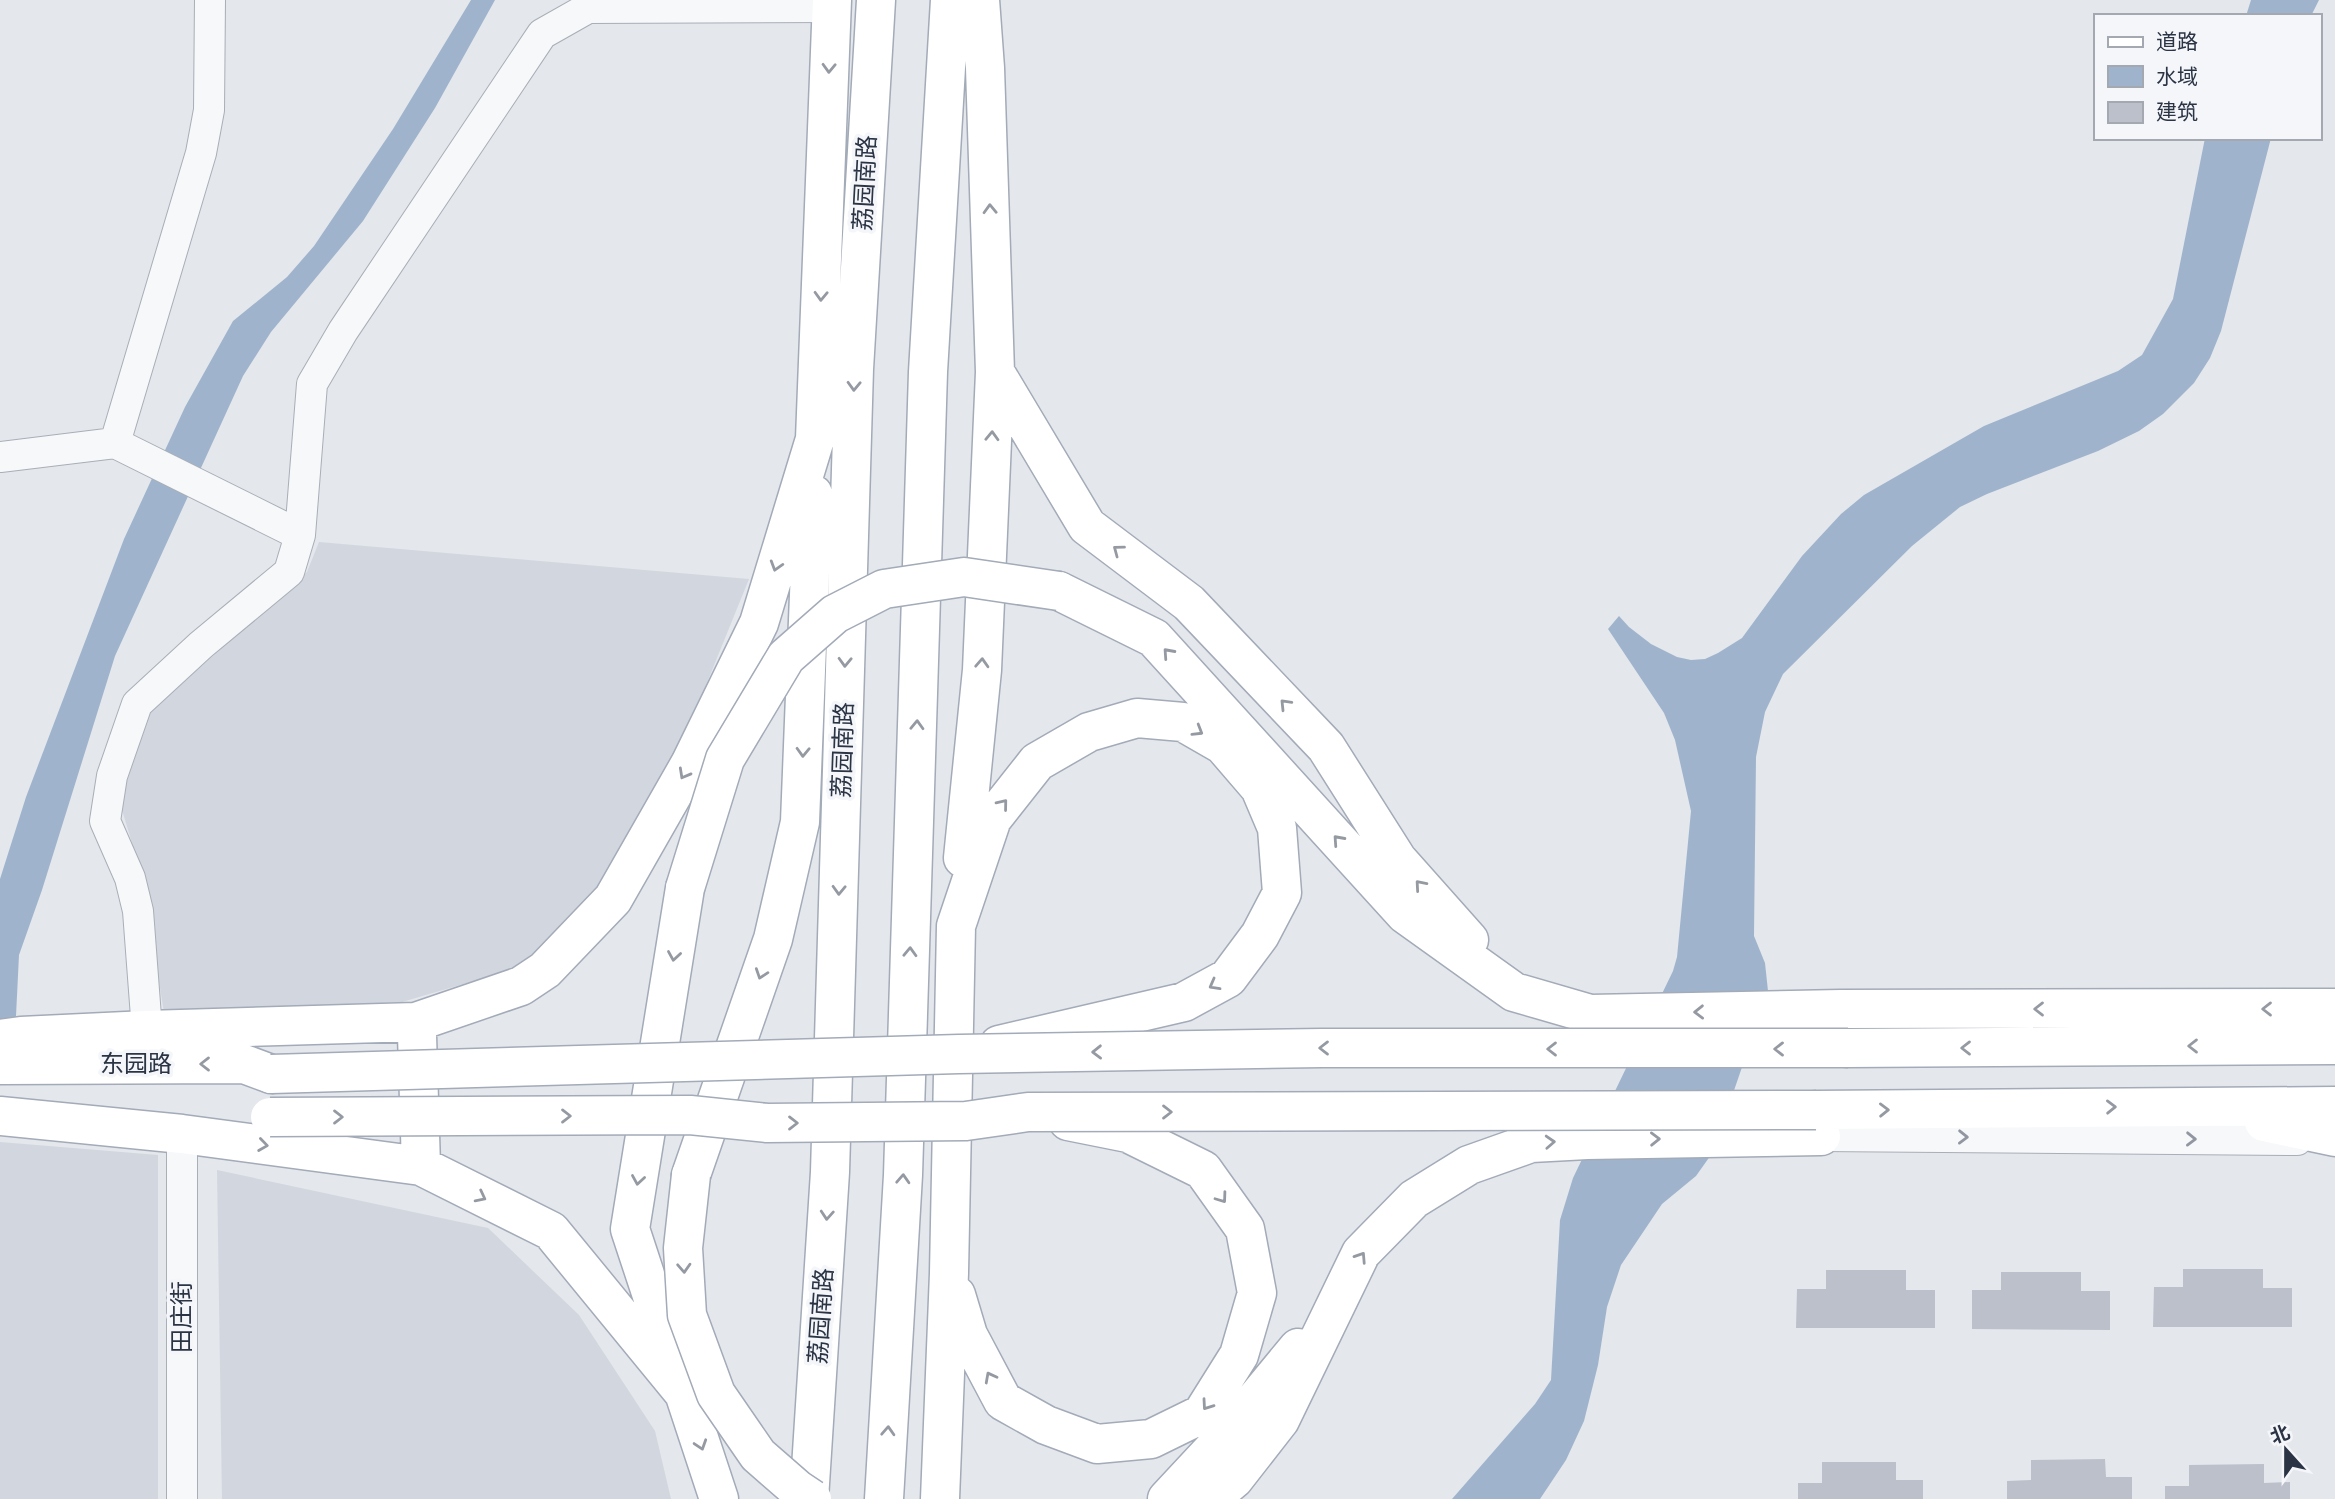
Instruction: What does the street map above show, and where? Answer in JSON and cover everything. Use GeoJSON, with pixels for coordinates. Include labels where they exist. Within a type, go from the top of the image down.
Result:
{"type":"FeatureCollection","features":[{"type":"Feature","properties":{"kind":"main road","name":"荔园南路"},"geometry":{"type":"LineString","coordinates":[[811,1499],[830,1172],[854,369],[876,0]]}},
{"type":"Feature","properties":{"kind":"main road"},"geometry":{"type":"LineString","coordinates":[[884,1499],[904,1175],[928,372],[950,0]]}},
{"type":"Feature","properties":{"kind":"main road"},"geometry":{"type":"LineString","coordinates":[[940,1499],[949,1273],[956,926],[982,670],[995,372],[985,68],[980,0]]}},
{"type":"Feature","properties":{"kind":"main road"},"geometry":{"type":"LineString","coordinates":[[811,1499],[758,1455],[716,1394],[687,1315],[683,1248],[691,1175],[773,939],[800,822],[832,3]]}},
{"type":"Feature","properties":{"kind":"main road"},"geometry":{"type":"LineString","coordinates":[[995,372],[1087,526],[1189,603],[1326,747],[1397,859],[1514,992]]}},
{"type":"Feature","properties":{"kind":"main road"},"geometry":{"type":"LineString","coordinates":[[0,1040],[21,1036],[147,1030],[416,1022],[521,986],[545,970],[613,899],[690,764],[759,623],[815,439]]}},
{"type":"Feature","properties":{"kind":"main road"},"geometry":{"type":"LineString","coordinates":[[719,1499],[630,1229],[685,888],[725,759],[786,657],[835,614],[884,589],[964,577],[1059,591],[1154,638],[1405,914],[1514,992],[1590,1014],[1841,1009],[2335,1009]]}},
{"type":"Feature","properties":{"kind":"main road"},"geometry":{"type":"LineString","coordinates":[[956,926],[992,819],[1037,762],[1089,732],[1137,718],[1183,722],[1223,746],[1260,788],[1277,828],[1282,893],[1259,936],[1228,978],[1184,1002],[959,1054]]}},
{"type":"Feature","properties":{"kind":"main road"},"geometry":{"type":"LineString","coordinates":[[416,1022],[421,1166]]}},
{"type":"Feature","properties":{"kind":"main road"},"geometry":{"type":"LineString","coordinates":[[959,1054],[1322,1048],[2335,1045]]}},
{"type":"Feature","properties":{"kind":"main road","name":"东园路"},"geometry":{"type":"LineString","coordinates":[[0,1065],[244,1063],[271,1074],[959,1054]]}},
{"type":"Feature","properties":{"kind":"main road"},"geometry":{"type":"LineString","coordinates":[[2193,1106],[2335,1139]]}},
{"type":"Feature","properties":{"kind":"main road"},"geometry":{"type":"LineString","coordinates":[[1210,1499],[1234,1479],[1280,1420],[1362,1253],[1414,1199],[1469,1165],[1531,1143],[1818,1123],[2193,1106],[2335,1106]]}},
{"type":"Feature","properties":{"kind":"main road"},"geometry":{"type":"LineString","coordinates":[[949,1273],[968,1335],[1003,1401],[1046,1425],[1097,1444],[1151,1440],[1202,1413],[1239,1355],[1257,1293],[1245,1229],[1203,1170],[1128,1133],[1028,1112]]}},
{"type":"Feature","properties":{"kind":"main road"},"geometry":{"type":"LineString","coordinates":[[0,1115],[690,1115],[767,1123],[966,1121],[1028,1112],[1818,1123]]}},
{"type":"Feature","properties":{"kind":"main road"},"geometry":{"type":"LineString","coordinates":[[0,1115],[182,1134],[421,1166],[551,1231],[684,1392]]}},
{"type":"Feature","properties":{"kind":"main road"},"geometry":{"type":"LineString","coordinates":[[1167,1499],[1222,1440],[1337,1301]]}},
{"type":"Feature","properties":{"kind":"street"},"geometry":{"type":"LineString","coordinates":[[116,444],[201,153],[209,110],[210,0]]}},
{"type":"Feature","properties":{"kind":"street"},"geometry":{"type":"LineString","coordinates":[[147,1030],[138,911],[130,878],[105,821],[112,776],[137,704],[201,645],[289,572],[300,535],[312,384],[351,319],[542,34],[588,8],[832,3]]}},
{"type":"Feature","properties":{"kind":"street"},"geometry":{"type":"LineString","coordinates":[[0,457],[116,444],[300,535]]}},
{"type":"Feature","properties":{"kind":"street"},"geometry":{"type":"LineString","coordinates":[[1818,1123],[2335,1139]]}},
{"type":"Feature","properties":{"kind":"street","name":"田庄街"},"geometry":{"type":"LineString","coordinates":[[182,1134],[182,1499]]}},
{"type":"Feature","properties":{"kind":"shaded area"},"geometry":{"type":"Polygon","coordinates":[[[319,542],[749,579],[691,722],[608,883],[542,961],[402,1002],[164,1013],[143,880],[120,803],[149,713],[307,572],[319,542]]]}},
{"type":"Feature","properties":{"kind":"shaded area"},"geometry":{"type":"Polygon","coordinates":[[[0,1142],[158,1155],[158,1499],[0,1499],[0,1142]]]}},
{"type":"Feature","properties":{"kind":"shaded area"},"geometry":{"type":"Polygon","coordinates":[[[217,1170],[488,1228],[579,1315],[655,1431],[671,1499],[222,1499],[217,1170]]]}},
{"type":"Feature","properties":{"kind":"water"},"geometry":{"type":"Polygon","coordinates":[[[471,0],[495,0],[435,108],[363,221],[271,332],[243,376],[115,656],[19,955],[16,1016],[0,1040],[0,879],[26,797],[124,539],[185,407],[233,321],[287,277],[314,246],[393,129],[471,0]]]}},
{"type":"Feature","properties":{"kind":"water"},"geometry":{"type":"Polygon","coordinates":[[[2251,0],[2319,0],[2312,14],[2247,14],[2251,0]]]}},
{"type":"Feature","properties":{"kind":"water"},"geometry":{"type":"Polygon","coordinates":[[[2205,140],[2270,140],[2221,331],[2210,358],[2194,383],[2163,414],[2139,431],[2098,451],[1960,507],[1912,546],[1783,674],[1765,712],[1756,757],[1754,936],[1765,963],[1768,991],[1713,1152],[1696,1176],[1662,1204],[1621,1265],[1607,1307],[1598,1365],[1584,1421],[1566,1460],[1540,1499],[1452,1499],[1535,1404],[1551,1380],[1560,1220],[1573,1178],[1673,971],[1677,957],[1691,811],[1675,740],[1664,713],[1608,629],[1619,616],[1651,644],[1677,657],[1705,659],[1718,653],[1742,638],[1802,556],[1841,514],[1864,495],[1984,426],[2118,371],[2142,355],[2173,299],[2205,140]]]}},
{"type":"Feature","properties":{"kind":"building"},"geometry":{"type":"Polygon","coordinates":[[[2183,1269],[2263,1269],[2263,1288],[2292,1288],[2292,1327],[2153,1327],[2154,1287],[2183,1287],[2183,1269]]]}},
{"type":"Feature","properties":{"kind":"building"},"geometry":{"type":"Polygon","coordinates":[[[1826,1270],[1906,1270],[1906,1290],[1935,1290],[1935,1328],[1796,1328],[1797,1289],[1826,1289],[1826,1270]]]}},
{"type":"Feature","properties":{"kind":"building"},"geometry":{"type":"Polygon","coordinates":[[[2001,1272],[2081,1272],[2081,1291],[2110,1291],[2110,1330],[1972,1329],[1972,1290],[2001,1290],[2001,1272]]]}},
{"type":"Feature","properties":{"kind":"building"},"geometry":{"type":"Polygon","coordinates":[[[2105,1459],[2106,1477],[2132,1477],[2132,1499],[2007,1499],[2007,1481],[2031,1480],[2031,1460],[2105,1459]]]}},
{"type":"Feature","properties":{"kind":"building"},"geometry":{"type":"Polygon","coordinates":[[[1822,1462],[1896,1462],[1896,1480],[1923,1480],[1923,1499],[1798,1499],[1798,1483],[1822,1483],[1822,1462]]]}},
{"type":"Feature","properties":{"kind":"building"},"geometry":{"type":"Polygon","coordinates":[[[2264,1464],[2264,1483],[2290,1482],[2290,1499],[2165,1499],[2165,1486],[2189,1486],[2189,1465],[2264,1464]]]}}]}
